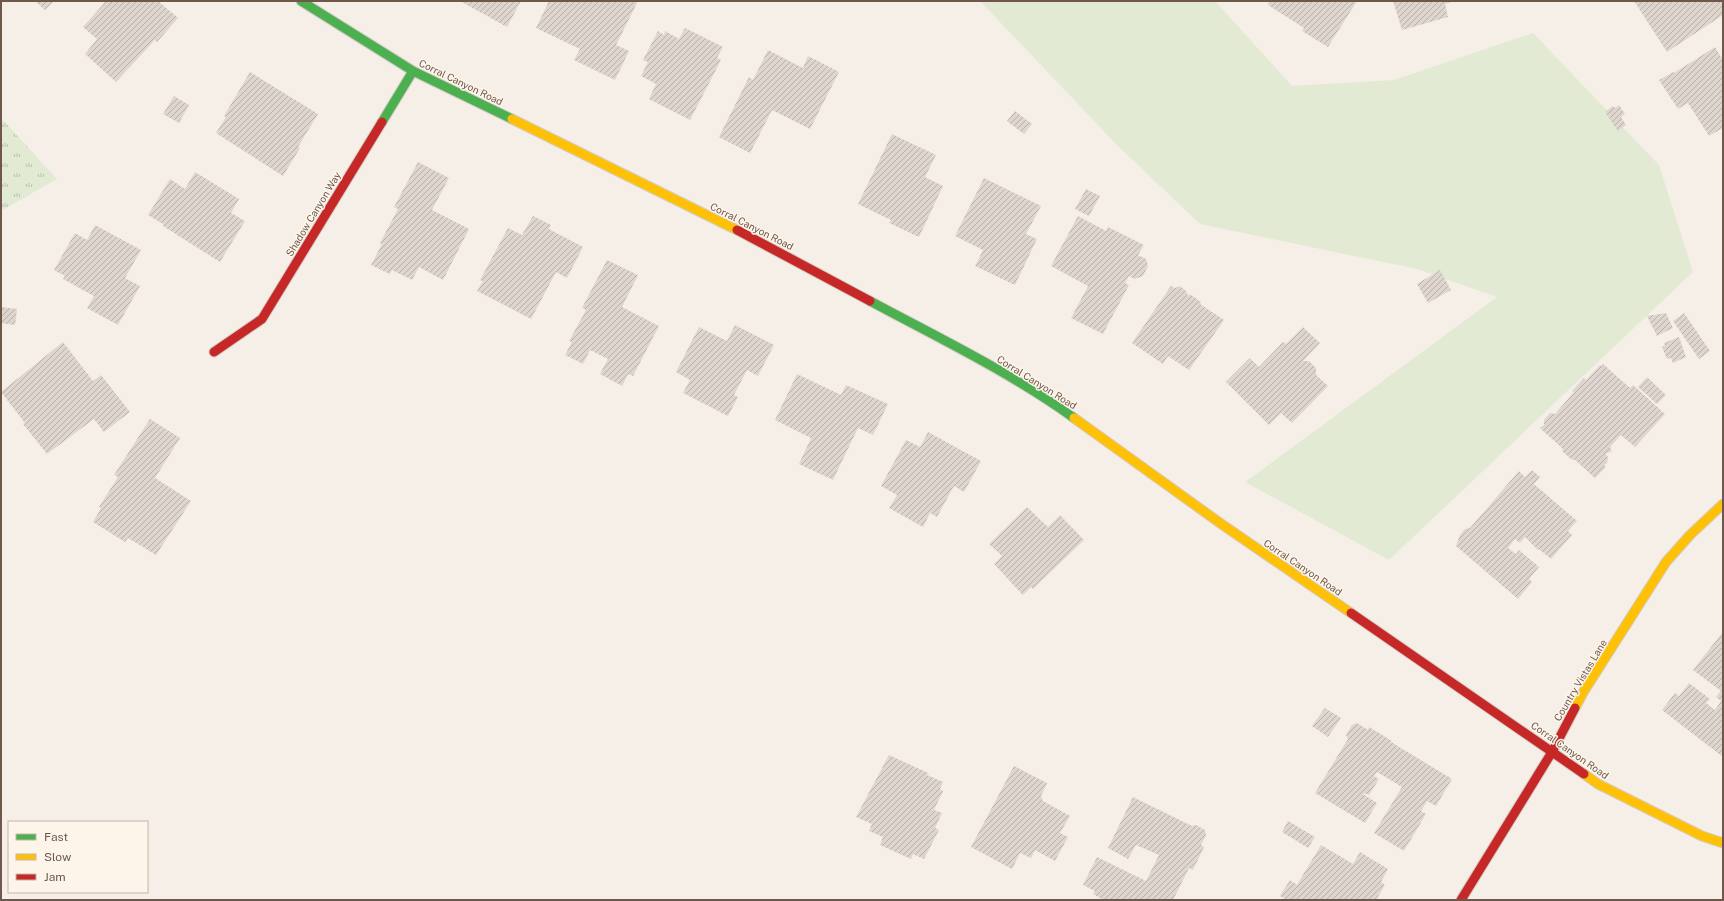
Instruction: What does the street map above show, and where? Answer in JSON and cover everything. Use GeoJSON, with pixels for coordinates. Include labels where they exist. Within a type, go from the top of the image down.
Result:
{"type":"FeatureCollection","features":[{"type":"Feature","properties":{"kind":"main road","name":"Corral Canyon Road"},"geometry":{"type":"LineString","coordinates":[[301,1],[413,71],[740,231],[1004,373],[1050,401],[1220,523],[1502,716],[1598,784],[1702,836],[1723,843]]}},
{"type":"Feature","properties":{"kind":"main road","name":"Shadow Canyon Way"},"geometry":{"type":"LineString","coordinates":[[214,352],[262,319],[413,71]]}},
{"type":"Feature","properties":{"kind":"main road","name":"Country Vistas Lane"},"geometry":{"type":"LineString","coordinates":[[1461,900],[1552,752],[1584,691],[1666,562],[1723,504]]}},
{"type":"Feature","properties":{"kind":"green space"},"geometry":{"type":"Polygon","coordinates":[[[980,1],[1215,1],[1292,86],[1394,80],[1533,33],[1659,165],[1693,272],[1389,560],[1245,482],[1497,297],[1417,269],[1200,224],[1117,145],[980,1]]]}},
{"type":"Feature","properties":{"kind":"green space"},"geometry":{"type":"Polygon","coordinates":[[[1,118],[57,179],[1,211],[1,118]]]}},
{"type":"Feature","properties":{"kind":"building"},"geometry":{"type":"Polygon","coordinates":[[[35,1],[54,1],[45,10],[35,1]]]}},
{"type":"Feature","properties":{"kind":"building"},"geometry":{"type":"Polygon","coordinates":[[[106,1],[158,1],[178,18],[157,42],[155,40],[116,82],[85,54],[97,39],[83,27],[106,1]]]}},
{"type":"Feature","properties":{"kind":"building"},"geometry":{"type":"Polygon","coordinates":[[[460,1],[521,1],[507,27],[460,1]]]}},
{"type":"Feature","properties":{"kind":"building"},"geometry":{"type":"Polygon","coordinates":[[[549,1],[638,1],[616,45],[629,51],[615,80],[574,60],[580,49],[536,28],[549,1]]]}},
{"type":"Feature","properties":{"kind":"building"},"geometry":{"type":"Polygon","coordinates":[[[1270,1],[1357,1],[1328,47],[1302,31],[1304,28],[1268,5],[1270,1]]]}},
{"type":"Feature","properties":{"kind":"building"},"geometry":{"type":"Polygon","coordinates":[[[1393,1],[1454,1],[1445,4],[1448,17],[1402,30],[1393,1]]]}},
{"type":"Feature","properties":{"kind":"building"},"geometry":{"type":"Polygon","coordinates":[[[1634,1],[1722,1],[1723,15],[1667,52],[1634,1]]]}},
{"type":"Feature","properties":{"kind":"building"},"geometry":{"type":"Polygon","coordinates":[[[685,28],[723,47],[717,58],[721,60],[690,120],[649,99],[656,84],[641,76],[648,62],[643,60],[658,31],[664,35],[665,31],[679,39],[685,28]]]}},
{"type":"Feature","properties":{"kind":"building"},"geometry":{"type":"Polygon","coordinates":[[[1715,47],[1723,60],[1723,128],[1709,136],[1688,103],[1678,109],[1659,80],[1673,72],[1674,73],[1715,47]]]}},
{"type":"Feature","properties":{"kind":"building"},"geometry":{"type":"Polygon","coordinates":[[[768,50],[803,68],[808,56],[839,72],[810,129],[772,110],[750,153],[719,137],[749,77],[753,80],[768,50]]]}},
{"type":"Feature","properties":{"kind":"building"},"geometry":{"type":"Polygon","coordinates":[[[250,72],[318,114],[283,176],[216,133],[226,117],[224,116],[250,72]]]}},
{"type":"Feature","properties":{"kind":"building"},"geometry":{"type":"Polygon","coordinates":[[[174,96],[189,105],[179,123],[163,114],[174,96]]]}},
{"type":"Feature","properties":{"kind":"building"},"geometry":{"type":"Polygon","coordinates":[[[1619,105],[1625,114],[1621,117],[1626,125],[1618,131],[1605,112],[1613,106],[1615,108],[1619,105]]]}},
{"type":"Feature","properties":{"kind":"building"},"geometry":{"type":"Polygon","coordinates":[[[1015,111],[1032,124],[1024,134],[1007,121],[1015,111]]]}},
{"type":"Feature","properties":{"kind":"building"},"geometry":{"type":"Polygon","coordinates":[[[892,134],[936,155],[925,177],[943,186],[919,237],[889,223],[891,220],[858,204],[892,134]]]}},
{"type":"Feature","properties":{"kind":"building"},"geometry":{"type":"Polygon","coordinates":[[[418,162],[449,178],[432,210],[469,229],[443,280],[419,267],[412,280],[392,270],[390,274],[371,265],[382,244],[380,243],[398,209],[394,207],[418,162]]]}},
{"type":"Feature","properties":{"kind":"building"},"geometry":{"type":"Polygon","coordinates":[[[195,172],[239,199],[231,213],[245,221],[220,262],[148,215],[170,179],[185,189],[195,172]]]}},
{"type":"Feature","properties":{"kind":"building"},"geometry":{"type":"Polygon","coordinates":[[[984,178],[1041,206],[1026,234],[1037,239],[1015,285],[975,266],[983,250],[955,236],[984,178]]]}},
{"type":"Feature","properties":{"kind":"building"},"geometry":{"type":"Polygon","coordinates":[[[1086,189],[1100,196],[1089,216],[1075,209],[1086,189]]]}},
{"type":"Feature","properties":{"kind":"building"},"geometry":{"type":"Polygon","coordinates":[[[533,216],[551,225],[549,229],[583,247],[567,278],[556,272],[531,319],[477,291],[483,281],[480,280],[508,228],[522,235],[533,216]]]}},
{"type":"Feature","properties":{"kind":"building"},"geometry":{"type":"Polygon","coordinates":[[[1078,216],[1106,231],[1108,227],[1144,245],[1138,255],[1146,259],[1148,266],[1143,276],[1135,279],[1129,276],[1125,283],[1129,285],[1103,334],[1071,318],[1088,286],[1051,266],[1078,216]]]}},
{"type":"Feature","properties":{"kind":"building"},"geometry":{"type":"Polygon","coordinates":[[[95,225],[141,250],[125,278],[140,286],[118,325],[87,308],[94,296],[63,279],[65,276],[54,270],[75,233],[87,240],[95,225]]]}},
{"type":"Feature","properties":{"kind":"building"},"geometry":{"type":"Polygon","coordinates":[[[607,260],[638,275],[622,307],[659,326],[633,376],[628,374],[622,386],[600,374],[608,359],[590,350],[583,364],[565,355],[572,342],[569,341],[586,310],[582,308],[607,260]]]}},
{"type":"Feature","properties":{"kind":"building"},"geometry":{"type":"Polygon","coordinates":[[[1440,270],[1451,290],[1428,303],[1417,284],[1440,270]]]}},
{"type":"Feature","properties":{"kind":"building"},"geometry":{"type":"Polygon","coordinates":[[[1171,286],[1175,288],[1180,286],[1186,291],[1188,296],[1190,294],[1201,302],[1200,304],[1224,320],[1189,370],[1168,356],[1163,364],[1132,343],[1171,286]]]}},
{"type":"Feature","properties":{"kind":"building"},"geometry":{"type":"Polygon","coordinates":[[[1,307],[17,309],[15,325],[1,323],[1,307]]]}},
{"type":"Feature","properties":{"kind":"building"},"geometry":{"type":"Polygon","coordinates":[[[1666,313],[1673,328],[1657,336],[1647,316],[1666,313]]]}},
{"type":"Feature","properties":{"kind":"building"},"geometry":{"type":"Polygon","coordinates":[[[1684,313],[1710,351],[1699,359],[1673,321],[1684,313]]]}},
{"type":"Feature","properties":{"kind":"building"},"geometry":{"type":"Polygon","coordinates":[[[735,325],[774,345],[758,376],[747,370],[734,395],[738,397],[728,416],[683,393],[690,380],[676,372],[699,327],[727,341],[735,325]]]}},
{"type":"Feature","properties":{"kind":"building"},"geometry":{"type":"Polygon","coordinates":[[[1303,327],[1320,343],[1303,361],[1309,361],[1316,368],[1316,375],[1328,386],[1292,423],[1281,413],[1269,425],[1226,382],[1250,358],[1259,367],[1283,342],[1286,344],[1303,327]]]}},
{"type":"Feature","properties":{"kind":"building"},"geometry":{"type":"Polygon","coordinates":[[[1679,337],[1686,357],[1673,363],[1671,358],[1667,359],[1662,347],[1665,346],[1664,343],[1679,337]]]}},
{"type":"Feature","properties":{"kind":"building"},"geometry":{"type":"Polygon","coordinates":[[[63,342],[93,381],[101,375],[130,412],[104,432],[94,419],[47,454],[23,424],[25,423],[1,392],[63,342]]]}},
{"type":"Feature","properties":{"kind":"building"},"geometry":{"type":"Polygon","coordinates":[[[1603,364],[1630,388],[1633,385],[1665,414],[1635,447],[1621,435],[1610,447],[1612,451],[1606,453],[1608,458],[1607,463],[1604,465],[1606,467],[1595,478],[1575,460],[1571,459],[1563,452],[1562,448],[1540,428],[1544,425],[1544,420],[1550,413],[1555,414],[1584,378],[1586,380],[1600,365],[1602,366],[1603,364]]]}},
{"type":"Feature","properties":{"kind":"building"},"geometry":{"type":"Polygon","coordinates":[[[797,374],[841,395],[846,385],[888,404],[873,435],[858,428],[833,480],[799,464],[811,438],[775,420],[797,374]]]}},
{"type":"Feature","properties":{"kind":"building"},"geometry":{"type":"Polygon","coordinates":[[[1647,377],[1666,395],[1657,404],[1638,387],[1647,377]]]}},
{"type":"Feature","properties":{"kind":"building"},"geometry":{"type":"Polygon","coordinates":[[[150,419],[180,438],[155,478],[191,501],[156,555],[128,538],[125,542],[93,522],[101,508],[99,507],[118,477],[114,475],[150,419]]]}},
{"type":"Feature","properties":{"kind":"building"},"geometry":{"type":"Polygon","coordinates":[[[928,432],[981,461],[964,492],[954,486],[937,517],[930,513],[923,527],[889,508],[897,495],[881,486],[906,440],[920,447],[928,432]]]}},
{"type":"Feature","properties":{"kind":"building"},"geometry":{"type":"Polygon","coordinates":[[[1532,470],[1540,477],[1534,484],[1577,521],[1568,531],[1572,535],[1551,559],[1539,549],[1538,550],[1525,537],[1520,543],[1515,539],[1508,548],[1516,554],[1519,550],[1539,567],[1529,579],[1532,582],[1518,599],[1456,546],[1460,535],[1465,529],[1470,528],[1519,471],[1525,477],[1532,470]]]}},
{"type":"Feature","properties":{"kind":"building"},"geometry":{"type":"Polygon","coordinates":[[[1027,507],[1048,527],[1060,515],[1084,540],[1033,589],[1031,587],[1023,595],[994,564],[1002,556],[989,544],[1027,507]]]}},
{"type":"Feature","properties":{"kind":"building"},"geometry":{"type":"Polygon","coordinates":[[[1722,633],[1723,757],[1662,710],[1675,693],[1679,696],[1689,683],[1710,699],[1706,703],[1715,710],[1721,701],[1716,697],[1721,691],[1693,670],[1722,633]]]}},
{"type":"Feature","properties":{"kind":"building"},"geometry":{"type":"Polygon","coordinates":[[[1325,708],[1341,718],[1328,737],[1312,726],[1325,708]]]}},
{"type":"Feature","properties":{"kind":"building"},"geometry":{"type":"Polygon","coordinates":[[[1357,723],[1368,730],[1369,727],[1452,779],[1436,806],[1427,801],[1421,811],[1426,814],[1404,851],[1374,833],[1402,787],[1377,772],[1374,776],[1379,779],[1369,795],[1363,794],[1377,803],[1365,823],[1315,793],[1348,739],[1346,735],[1352,725],[1357,723]]]}},
{"type":"Feature","properties":{"kind":"building"},"geometry":{"type":"Polygon","coordinates":[[[889,755],[928,773],[927,775],[943,782],[940,789],[943,791],[934,810],[942,813],[935,828],[939,830],[924,859],[913,854],[911,859],[880,845],[883,837],[869,831],[872,824],[856,817],[889,755]]]}},
{"type":"Feature","properties":{"kind":"building"},"geometry":{"type":"Polygon","coordinates":[[[1014,766],[1047,783],[1041,796],[1043,801],[1070,816],[1060,833],[1068,837],[1055,861],[1035,850],[1031,858],[1020,853],[1012,869],[971,847],[1014,766]]]}},
{"type":"Feature","properties":{"kind":"building"},"geometry":{"type":"Polygon","coordinates":[[[1133,797],[1192,826],[1196,825],[1205,830],[1206,835],[1201,845],[1204,847],[1193,870],[1189,868],[1173,900],[1104,900],[1093,894],[1095,891],[1083,885],[1097,857],[1146,881],[1159,855],[1136,845],[1128,859],[1108,848],[1133,797]]]}},
{"type":"Feature","properties":{"kind":"building"},"geometry":{"type":"Polygon","coordinates":[[[1288,821],[1315,837],[1308,848],[1282,832],[1288,821]]]}},
{"type":"Feature","properties":{"kind":"building"},"geometry":{"type":"Polygon","coordinates":[[[1321,845],[1353,864],[1360,852],[1388,869],[1381,882],[1385,885],[1376,900],[1287,900],[1280,896],[1290,880],[1297,885],[1321,845]]]}},
{"type":"Feature","properties":{"kind":"traffic: fast"},"geometry":{"type":"LineString","coordinates":[[301,1],[413,71],[512,119]]}},
{"type":"Feature","properties":{"kind":"traffic: fast"},"geometry":{"type":"LineString","coordinates":[[382,122],[413,71]]}},
{"type":"Feature","properties":{"kind":"traffic: fast"},"geometry":{"type":"LineString","coordinates":[[870,301],[1000,371],[1050,401],[1074,418]]}},
{"type":"Feature","properties":{"kind":"traffic: slow"},"geometry":{"type":"LineString","coordinates":[[512,119],[737,230]]}},
{"type":"Feature","properties":{"kind":"traffic: slow"},"geometry":{"type":"LineString","coordinates":[[1074,418],[1220,523],[1351,613]]}},
{"type":"Feature","properties":{"kind":"traffic: slow"},"geometry":{"type":"LineString","coordinates":[[1575,708],[1584,691],[1666,562],[1690,535],[1723,504]]}},
{"type":"Feature","properties":{"kind":"traffic: slow"},"geometry":{"type":"LineString","coordinates":[[1584,774],[1598,784],[1702,836],[1723,843]]}},
{"type":"Feature","properties":{"kind":"traffic: jam"},"geometry":{"type":"LineString","coordinates":[[214,352],[262,319],[382,122]]}},
{"type":"Feature","properties":{"kind":"traffic: jam"},"geometry":{"type":"LineString","coordinates":[[737,230],[870,301]]}},
{"type":"Feature","properties":{"kind":"traffic: jam"},"geometry":{"type":"LineString","coordinates":[[1351,613],[1584,774]]}},
{"type":"Feature","properties":{"kind":"traffic: jam"},"geometry":{"type":"LineString","coordinates":[[1461,900],[1552,752],[1575,708]]}}]}
